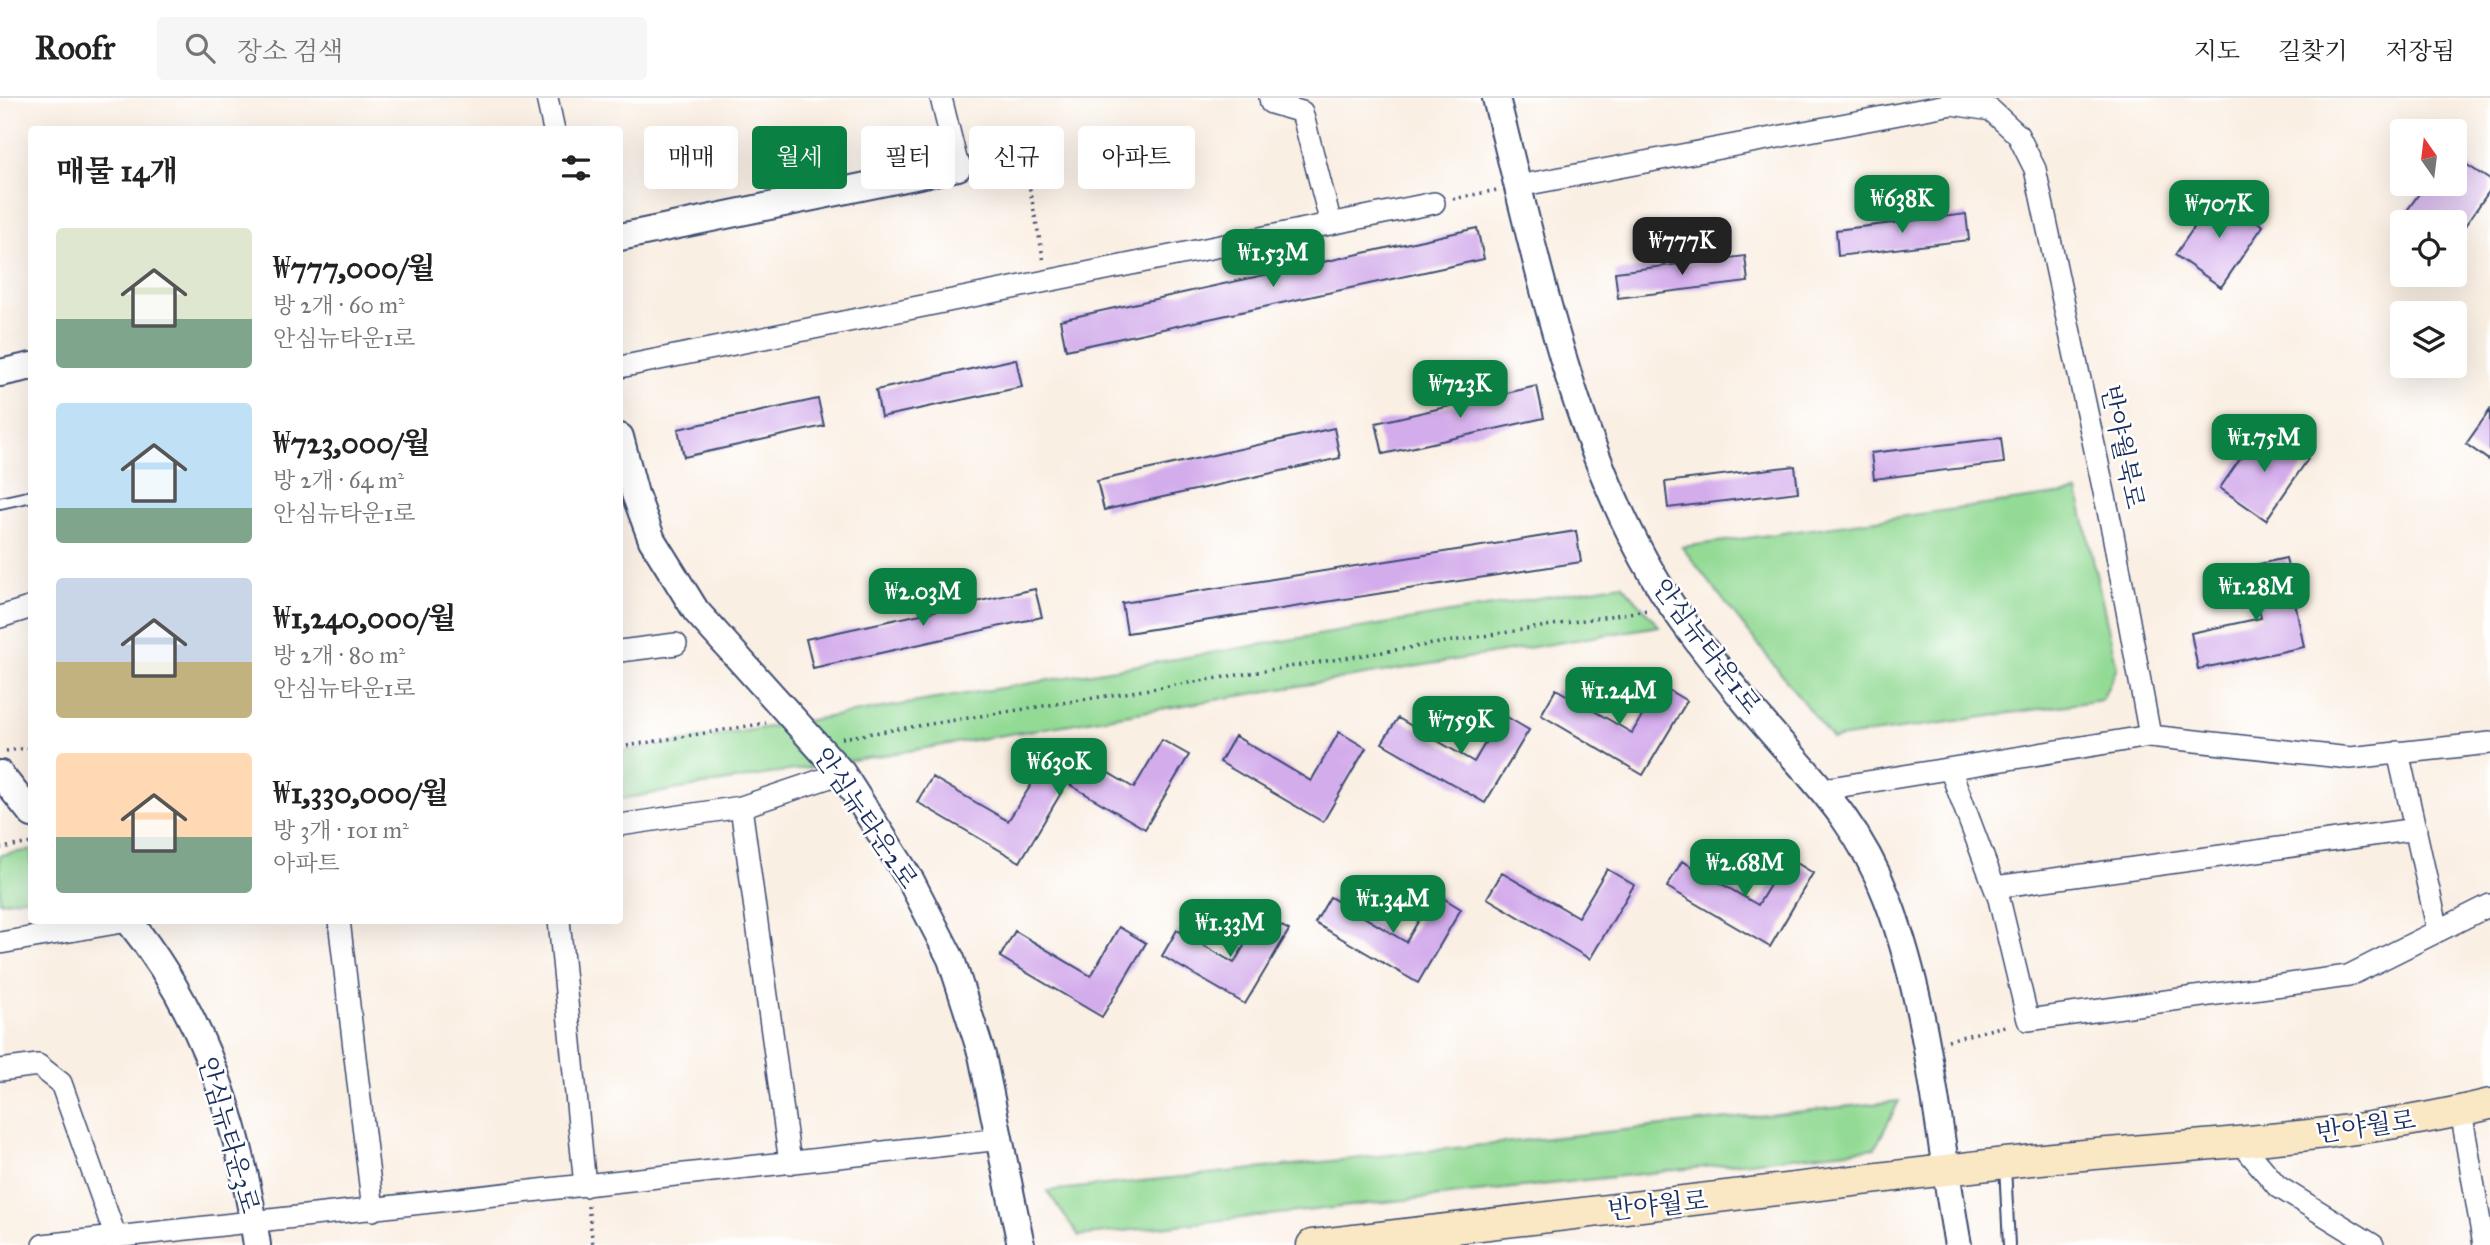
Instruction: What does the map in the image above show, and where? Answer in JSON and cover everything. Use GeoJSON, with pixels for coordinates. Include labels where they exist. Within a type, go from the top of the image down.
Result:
{"type":"FeatureCollection","features":[{"type":"Feature","properties":{"kind":"main road","name":"반야월로"},"geometry":{"type":"LineString","coordinates":[[1312,1245],[1384,1241],[1945,1173],[2005,1163],[2241,1143],[2461,1111],[2490,1104]]}},
{"type":"Feature","properties":{"kind":"street"},"geometry":{"type":"LineString","coordinates":[[547,98],[553,126]]}},
{"type":"Feature","properties":{"kind":"street"},"geometry":{"type":"LineString","coordinates":[[623,236],[958,167],[941,98]]}},
{"type":"Feature","properties":{"kind":"street"},"geometry":{"type":"LineString","coordinates":[[1270,98],[1271,103],[1302,112],[1331,224]]}},
{"type":"Feature","properties":{"kind":"street","name":"안심뉴타운1로"},"geometry":{"type":"LineString","coordinates":[[1496,98],[1555,333],[1620,514],[1655,580],[1744,700],[1824,789],[1851,825],[1887,897],[1918,993],[1958,1245]]}},
{"type":"Feature","properties":{"kind":"street","name":"반야월북로"},"geometry":{"type":"LineString","coordinates":[[1518,186],[1952,104],[1991,110],[2018,135],[2035,169],[2113,534],[2150,736]]}},
{"type":"Feature","properties":{"kind":"street"},"geometry":{"type":"LineString","coordinates":[[623,366],[1434,203]]}},
{"type":"Feature","properties":{"kind":"street"},"geometry":{"type":"LineString","coordinates":[[0,373],[28,367]]}},
{"type":"Feature","properties":{"kind":"street","name":"안심뉴타운2로"},"geometry":{"type":"LineString","coordinates":[[623,462],[627,496],[696,611],[842,773],[911,881],[951,959],[982,1055],[1021,1245]]}},
{"type":"Feature","properties":{"kind":"street"},"geometry":{"type":"LineString","coordinates":[[0,617],[28,608]]}},
{"type":"Feature","properties":{"kind":"street"},"geometry":{"type":"LineString","coordinates":[[623,651],[676,644]]}},
{"type":"Feature","properties":{"kind":"street"},"geometry":{"type":"LineString","coordinates":[[1824,789],[2150,736],[2350,758],[2490,743]]}},
{"type":"Feature","properties":{"kind":"street"},"geometry":{"type":"LineString","coordinates":[[2398,752],[2438,931]]}},
{"type":"Feature","properties":{"kind":"street"},"geometry":{"type":"LineString","coordinates":[[1950,769],[1995,887],[2028,1020],[2348,976],[2490,905]]}},
{"type":"Feature","properties":{"kind":"street"},"geometry":{"type":"LineString","coordinates":[[623,825],[741,807],[842,773]]}},
{"type":"Feature","properties":{"kind":"street"},"geometry":{"type":"LineString","coordinates":[[0,774],[28,809]]}},
{"type":"Feature","properties":{"kind":"street"},"geometry":{"type":"LineString","coordinates":[[741,807],[790,1163]]}},
{"type":"Feature","properties":{"kind":"street"},"geometry":{"type":"LineString","coordinates":[[1995,887],[2416,829]]}},
{"type":"Feature","properties":{"kind":"street"},"geometry":{"type":"LineString","coordinates":[[0,943],[113,924]]}},
{"type":"Feature","properties":{"kind":"street","name":"안심뉴타운3로"},"geometry":{"type":"LineString","coordinates":[[133,924],[189,1010],[220,1082],[256,1234]]}},
{"type":"Feature","properties":{"kind":"street"},"geometry":{"type":"LineString","coordinates":[[339,924],[373,1210]]}},
{"type":"Feature","properties":{"kind":"street"},"geometry":{"type":"LineString","coordinates":[[559,924],[586,1186]]}},
{"type":"Feature","properties":{"kind":"street"},"geometry":{"type":"LineString","coordinates":[[0,1070],[38,1065],[61,1083],[115,1235]]}},
{"type":"Feature","properties":{"kind":"street"},"geometry":{"type":"LineString","coordinates":[[2461,1111],[2484,1245]]}},
{"type":"Feature","properties":{"kind":"street"},"geometry":{"type":"LineString","coordinates":[[43,1245],[115,1235],[256,1234],[373,1210],[1001,1139]]}},
{"type":"Feature","properties":{"kind":"street"},"geometry":{"type":"LineString","coordinates":[[2241,1143],[2277,1186],[2373,1245]]}},
{"type":"Feature","properties":{"kind":"lane"},"geometry":{"type":"LineString","coordinates":[[0,503],[28,497]]}},
{"type":"Feature","properties":{"kind":"lane"},"geometry":{"type":"LineString","coordinates":[[2005,1163],[2009,1245]]}},
{"type":"Feature","properties":{"kind":"path"},"geometry":{"type":"LineString","coordinates":[[1434,203],[1518,186]]}},
{"type":"Feature","properties":{"kind":"path"},"geometry":{"type":"LineString","coordinates":[[1030,189],[1048,281]]}},
{"type":"Feature","properties":{"kind":"path"},"geometry":{"type":"LineString","coordinates":[[837,738],[1675,606]]}},
{"type":"Feature","properties":{"kind":"path"},"geometry":{"type":"LineString","coordinates":[[623,746],[770,722]]}},
{"type":"Feature","properties":{"kind":"path"},"geometry":{"type":"LineString","coordinates":[[0,751],[28,748]]}},
{"type":"Feature","properties":{"kind":"path"},"geometry":{"type":"LineString","coordinates":[[0,848],[28,844]]}},
{"type":"Feature","properties":{"kind":"path"},"geometry":{"type":"LineString","coordinates":[[1926,1045],[2028,1020]]}},
{"type":"Feature","properties":{"kind":"path"},"geometry":{"type":"LineString","coordinates":[[586,1186],[593,1245]]}},
{"type":"Feature","properties":{"kind":"green space"},"geometry":{"type":"Polygon","coordinates":[[[2078,492],[2117,668],[2102,700],[1832,739],[1682,547],[2078,492]]]}},
{"type":"Feature","properties":{"kind":"green space"},"geometry":{"type":"Polygon","coordinates":[[[1622,584],[1659,626],[623,799],[623,751],[1622,584]]]}},
{"type":"Feature","properties":{"kind":"green space"},"geometry":{"type":"Polygon","coordinates":[[[28,850],[28,897],[0,902],[0,855],[28,850]]]}},
{"type":"Feature","properties":{"kind":"green space"},"geometry":{"type":"Polygon","coordinates":[[[1899,1101],[1875,1148],[1079,1236],[1047,1191],[1899,1101]]]}},
{"type":"Feature","properties":{"kind":"building"},"geometry":{"type":"Polygon","coordinates":[[[2468,166],[2490,180],[2490,190],[2467,223],[2467,210],[2407,210],[2417,196],[2468,196],[2468,166]]]}},
{"type":"Feature","properties":{"kind":"building"},"geometry":{"type":"Polygon","coordinates":[[[2217,194],[2263,226],[2221,287],[2175,255],[2217,194]]]}},
{"type":"Feature","properties":{"kind":"building"},"geometry":{"type":"Polygon","coordinates":[[[1966,214],[1969,240],[1838,256],[1836,230],[1966,214]]]}},
{"type":"Feature","properties":{"kind":"building"},"geometry":{"type":"Polygon","coordinates":[[[1477,228],[1484,259],[1066,350],[1060,320],[1477,228]]]}},
{"type":"Feature","properties":{"kind":"building"},"geometry":{"type":"Polygon","coordinates":[[[1745,256],[1748,282],[1618,298],[1615,272],[1745,256]]]}},
{"type":"Feature","properties":{"kind":"building"},"geometry":{"type":"Polygon","coordinates":[[[1016,359],[1022,387],[881,417],[876,390],[1016,359]]]}},
{"type":"Feature","properties":{"kind":"building"},"geometry":{"type":"Polygon","coordinates":[[[1537,386],[1544,418],[1383,454],[1376,423],[1537,386]]]}},
{"type":"Feature","properties":{"kind":"building"},"geometry":{"type":"Polygon","coordinates":[[[818,399],[824,426],[684,457],[678,429],[818,399]]]}},
{"type":"Feature","properties":{"kind":"building"},"geometry":{"type":"Polygon","coordinates":[[[2490,410],[2490,461],[2466,444],[2490,410]]]}},
{"type":"Feature","properties":{"kind":"building"},"geometry":{"type":"Polygon","coordinates":[[[2262,427],[2308,459],[2266,520],[2220,488],[2262,427]]]}},
{"type":"Feature","properties":{"kind":"building"},"geometry":{"type":"Polygon","coordinates":[[[1334,428],[1340,458],[1104,510],[1097,481],[1334,428]]]}},
{"type":"Feature","properties":{"kind":"building"},"geometry":{"type":"Polygon","coordinates":[[[2001,438],[2004,463],[1874,479],[1871,453],[2001,438]]]}},
{"type":"Feature","properties":{"kind":"building"},"geometry":{"type":"Polygon","coordinates":[[[1795,466],[1798,492],[1668,508],[1665,482],[1795,466]]]}},
{"type":"Feature","properties":{"kind":"building"},"geometry":{"type":"Polygon","coordinates":[[[1576,531],[1581,562],[1127,633],[1122,603],[1576,531]]]}},
{"type":"Feature","properties":{"kind":"building"},"geometry":{"type":"Polygon","coordinates":[[[2286,558],[2304,647],[2198,669],[2191,633],[2261,618],[2250,566],[2286,558]]]}},
{"type":"Feature","properties":{"kind":"building"},"geometry":{"type":"Polygon","coordinates":[[[1035,589],[1042,617],[813,668],[806,639],[1035,589]]]}},
{"type":"Feature","properties":{"kind":"building"},"geometry":{"type":"Polygon","coordinates":[[[1660,685],[1687,701],[1643,775],[1541,715],[1556,689],[1632,733],[1660,685]]]}},
{"type":"Feature","properties":{"kind":"building"},"geometry":{"type":"Polygon","coordinates":[[[1502,714],[1529,730],[1485,803],[1382,743],[1398,718],[1474,762],[1502,714]]]}},
{"type":"Feature","properties":{"kind":"building"},"geometry":{"type":"Polygon","coordinates":[[[1339,732],[1366,748],[1323,822],[1220,762],[1235,736],[1311,781],[1339,732]]]}},
{"type":"Feature","properties":{"kind":"building"},"geometry":{"type":"Polygon","coordinates":[[[1162,740],[1189,755],[1145,829],[1067,783],[1020,862],[917,802],[932,777],[1008,821],[1058,743],[1134,788],[1162,740]]]}},
{"type":"Feature","properties":{"kind":"building"},"geometry":{"type":"Polygon","coordinates":[[[1787,857],[1813,873],[1770,947],[1667,887],[1682,861],[1758,905],[1787,857]]]}},
{"type":"Feature","properties":{"kind":"building"},"geometry":{"type":"Polygon","coordinates":[[[1607,869],[1634,885],[1590,959],[1487,898],[1502,873],[1578,917],[1607,869]]]}},
{"type":"Feature","properties":{"kind":"building"},"geometry":{"type":"Polygon","coordinates":[[[1435,893],[1461,909],[1418,983],[1315,923],[1330,897],[1406,942],[1435,893]]]}},
{"type":"Feature","properties":{"kind":"building"},"geometry":{"type":"Polygon","coordinates":[[[1262,915],[1289,930],[1245,1004],[1162,956],[1177,930],[1234,963],[1262,915]]]}},
{"type":"Feature","properties":{"kind":"building"},"geometry":{"type":"Polygon","coordinates":[[[1119,927],[1146,943],[1102,1017],[1000,957],[1015,931],[1091,976],[1119,927]]]}}]}
